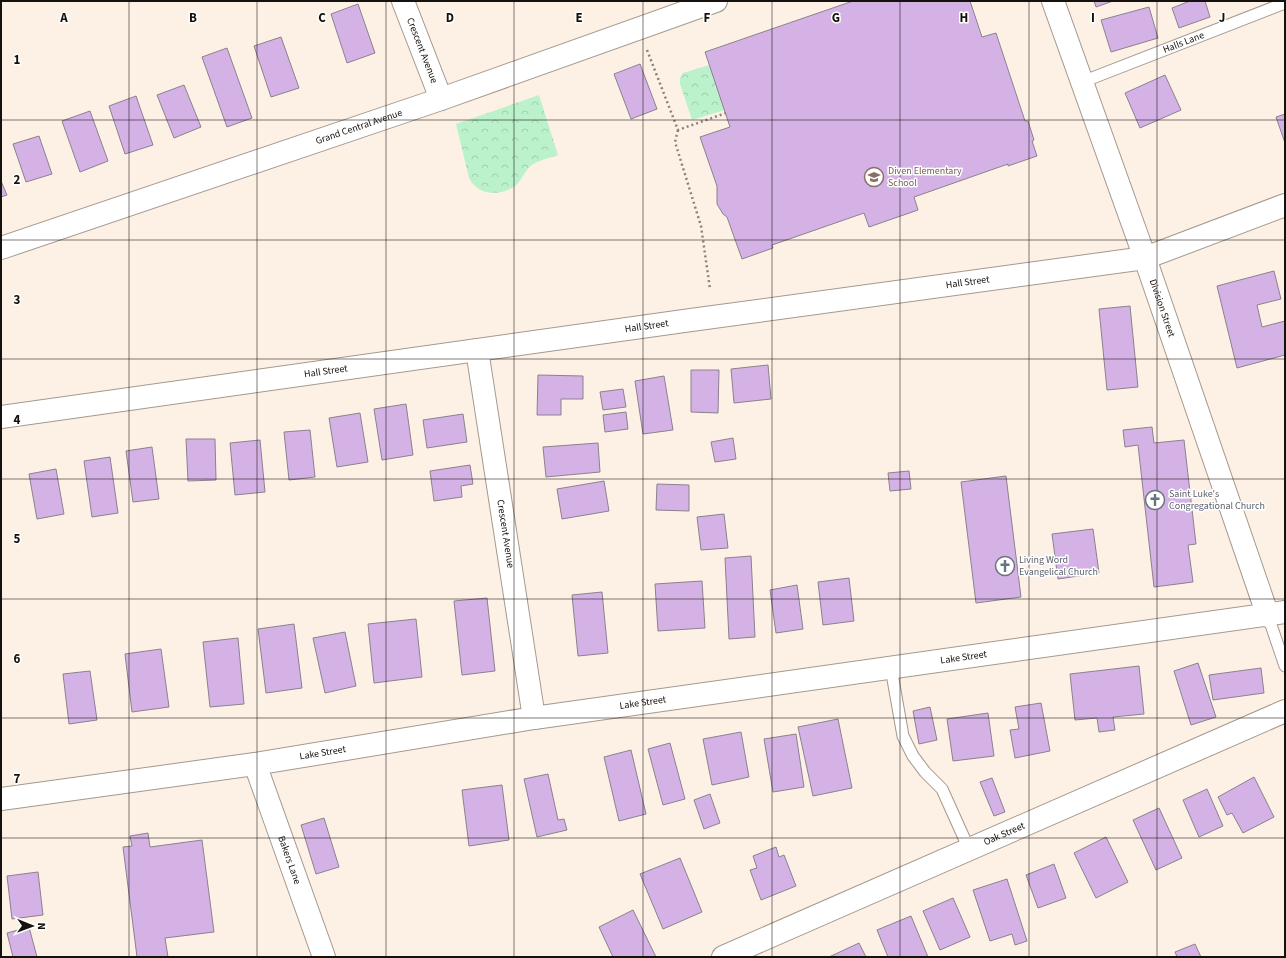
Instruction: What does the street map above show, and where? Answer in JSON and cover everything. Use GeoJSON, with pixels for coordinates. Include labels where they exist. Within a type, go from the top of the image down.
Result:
{"type":"FeatureCollection","features":[{"type":"Feature","properties":{"kind":"street","name":"Crescent Avenue"},"geometry":{"type":"LineString","coordinates":[[403,1],[441,99]]}},
{"type":"Feature","properties":{"kind":"street","name":"Grand Central Avenue"},"geometry":{"type":"LineString","coordinates":[[1,248],[441,99],[716,1]]}},
{"type":"Feature","properties":{"kind":"street","name":"Division Street"},"geometry":{"type":"LineString","coordinates":[[1053,1],[1277,614]]}},
{"type":"Feature","properties":{"kind":"street","name":"Hall Street"},"geometry":{"type":"LineString","coordinates":[[1,417],[1146,258],[1285,205]]}},
{"type":"Feature","properties":{"kind":"street","name":"Crescent Avenue"},"geometry":{"type":"LineString","coordinates":[[477,350],[534,718]]}},
{"type":"Feature","properties":{"kind":"street","name":"Lake Street"},"geometry":{"type":"LineString","coordinates":[[1,799],[255,764],[534,718],[1277,614]]}},
{"type":"Feature","properties":{"kind":"street","name":"Oak Street"},"geometry":{"type":"LineString","coordinates":[[723,957],[1285,711]]}},
{"type":"Feature","properties":{"kind":"street","name":"Bakers Lane"},"geometry":{"type":"LineString","coordinates":[[255,764],[319,956]]}},
{"type":"Feature","properties":{"kind":"lane","name":"Halls Lane"},"geometry":{"type":"LineString","coordinates":[[1082,82],[1285,3]]}},
{"type":"Feature","properties":{"kind":"lane"},"geometry":{"type":"LineString","coordinates":[[1277,614],[1285,666]]}},
{"type":"Feature","properties":{"kind":"lane"},"geometry":{"type":"LineString","coordinates":[[891,668],[903,736],[913,756],[925,772],[942,789],[969,849]]}},
{"type":"Feature","properties":{"kind":"path"},"geometry":{"type":"LineString","coordinates":[[647,50],[678,130],[675,142],[701,226],[710,289]]}},
{"type":"Feature","properties":{"kind":"path"},"geometry":{"type":"LineString","coordinates":[[678,130],[726,113]]}},
{"type":"Feature","properties":{"kind":"green space"},"geometry":{"type":"Polygon","coordinates":[[[709,65],[725,110],[692,120],[680,84],[680,78],[683,73],[709,65]]]}},
{"type":"Feature","properties":{"kind":"green space"},"geometry":{"type":"Polygon","coordinates":[[[539,95],[558,155],[541,160],[529,167],[515,186],[506,191],[494,193],[482,191],[477,188],[469,178],[456,124],[539,95]]]}},
{"type":"Feature","properties":{"kind":"building","name":"Diven Elementary School"},"geometry":{"type":"Polygon","coordinates":[[[853,1],[970,1],[982,37],[996,33],[1025,121],[1028,121],[1037,156],[1008,166],[1008,164],[914,197],[918,210],[869,227],[864,213],[772,245],[773,248],[742,259],[727,217],[723,214],[717,204],[717,186],[700,137],[730,127],[705,52],[853,1]]]}},
{"type":"Feature","properties":{"kind":"building"},"geometry":{"type":"Polygon","coordinates":[[[1094,1],[1113,1],[1096,7],[1094,1]]]}},
{"type":"Feature","properties":{"kind":"building"},"geometry":{"type":"Polygon","coordinates":[[[1190,1],[1205,1],[1210,17],[1179,28],[1172,8],[1190,1]]]}},
{"type":"Feature","properties":{"kind":"building"},"geometry":{"type":"Polygon","coordinates":[[[358,4],[375,53],[347,63],[331,14],[358,4]]]}},
{"type":"Feature","properties":{"kind":"building"},"geometry":{"type":"Polygon","coordinates":[[[1149,7],[1158,38],[1111,52],[1101,20],[1149,7]]]}},
{"type":"Feature","properties":{"kind":"building"},"geometry":{"type":"Polygon","coordinates":[[[281,37],[299,88],[271,97],[254,46],[281,37]]]}},
{"type":"Feature","properties":{"kind":"building"},"geometry":{"type":"Polygon","coordinates":[[[227,48],[252,118],[227,127],[202,57],[227,48]]]}},
{"type":"Feature","properties":{"kind":"building"},"geometry":{"type":"Polygon","coordinates":[[[640,64],[657,109],[631,119],[614,74],[640,64]]]}},
{"type":"Feature","properties":{"kind":"building"},"geometry":{"type":"Polygon","coordinates":[[[1165,75],[1181,110],[1140,128],[1125,93],[1165,75]]]}},
{"type":"Feature","properties":{"kind":"building"},"geometry":{"type":"Polygon","coordinates":[[[184,85],[201,127],[174,138],[157,95],[184,85]]]}},
{"type":"Feature","properties":{"kind":"building"},"geometry":{"type":"Polygon","coordinates":[[[136,96],[153,145],[125,154],[109,106],[136,96]]]}},
{"type":"Feature","properties":{"kind":"building"},"geometry":{"type":"Polygon","coordinates":[[[90,111],[108,161],[80,172],[62,121],[90,111]]]}},
{"type":"Feature","properties":{"kind":"building"},"geometry":{"type":"Polygon","coordinates":[[[1285,114],[1285,143],[1276,117],[1285,114]]]}},
{"type":"Feature","properties":{"kind":"building"},"geometry":{"type":"Polygon","coordinates":[[[39,136],[52,174],[26,182],[13,144],[39,136]]]}},
{"type":"Feature","properties":{"kind":"building"},"geometry":{"type":"Polygon","coordinates":[[[1,181],[7,195],[1,197],[1,181]]]}},
{"type":"Feature","properties":{"kind":"building"},"geometry":{"type":"Polygon","coordinates":[[[1274,271],[1281,299],[1257,305],[1262,327],[1285,321],[1285,355],[1237,368],[1217,286],[1274,271]]]}},
{"type":"Feature","properties":{"kind":"building"},"geometry":{"type":"Polygon","coordinates":[[[1130,306],[1138,387],[1107,390],[1099,309],[1130,306]]]}},
{"type":"Feature","properties":{"kind":"building"},"geometry":{"type":"Polygon","coordinates":[[[768,365],[771,399],[734,403],[731,369],[768,365]]]}},
{"type":"Feature","properties":{"kind":"building"},"geometry":{"type":"Polygon","coordinates":[[[691,370],[719,370],[718,413],[691,412],[691,370]]]}},
{"type":"Feature","properties":{"kind":"building"},"geometry":{"type":"Polygon","coordinates":[[[538,375],[583,376],[583,399],[561,399],[561,415],[537,415],[538,375]]]}},
{"type":"Feature","properties":{"kind":"building"},"geometry":{"type":"Polygon","coordinates":[[[664,376],[673,430],[643,434],[635,381],[664,376]]]}},
{"type":"Feature","properties":{"kind":"building"},"geometry":{"type":"Polygon","coordinates":[[[623,389],[626,407],[603,410],[600,392],[623,389]]]}},
{"type":"Feature","properties":{"kind":"building"},"geometry":{"type":"Polygon","coordinates":[[[406,404],[413,455],[382,460],[374,409],[406,404]]]}},
{"type":"Feature","properties":{"kind":"building"},"geometry":{"type":"Polygon","coordinates":[[[626,412],[628,429],[605,432],[603,415],[626,412]]]}},
{"type":"Feature","properties":{"kind":"building"},"geometry":{"type":"Polygon","coordinates":[[[360,413],[368,462],[337,467],[329,418],[360,413]]]}},
{"type":"Feature","properties":{"kind":"building"},"geometry":{"type":"Polygon","coordinates":[[[463,414],[467,442],[427,448],[423,420],[463,414]]]}},
{"type":"Feature","properties":{"kind":"building"},"geometry":{"type":"Polygon","coordinates":[[[1152,427],[1154,443],[1184,440],[1196,544],[1188,545],[1193,582],[1154,587],[1138,445],[1125,447],[1123,430],[1152,427]]]}},
{"type":"Feature","properties":{"kind":"building"},"geometry":{"type":"Polygon","coordinates":[[[310,430],[315,477],[289,480],[284,432],[310,430]]]}},
{"type":"Feature","properties":{"kind":"building"},"geometry":{"type":"Polygon","coordinates":[[[733,438],[736,459],[715,462],[711,442],[733,438]]]}},
{"type":"Feature","properties":{"kind":"building"},"geometry":{"type":"Polygon","coordinates":[[[186,439],[215,439],[216,480],[188,481],[186,439]]]}},
{"type":"Feature","properties":{"kind":"building"},"geometry":{"type":"Polygon","coordinates":[[[260,440],[265,492],[235,495],[230,443],[260,440]]]}},
{"type":"Feature","properties":{"kind":"building"},"geometry":{"type":"Polygon","coordinates":[[[598,443],[600,472],[546,477],[543,447],[598,443]]]}},
{"type":"Feature","properties":{"kind":"building"},"geometry":{"type":"Polygon","coordinates":[[[152,447],[159,499],[133,502],[126,451],[152,447]]]}},
{"type":"Feature","properties":{"kind":"building"},"geometry":{"type":"Polygon","coordinates":[[[110,457],[118,513],[92,517],[84,461],[110,457]]]}},
{"type":"Feature","properties":{"kind":"building"},"geometry":{"type":"Polygon","coordinates":[[[470,465],[473,484],[461,486],[462,497],[434,501],[430,471],[470,465]]]}},
{"type":"Feature","properties":{"kind":"building"},"geometry":{"type":"Polygon","coordinates":[[[56,469],[64,514],[37,519],[29,474],[56,469]]]}},
{"type":"Feature","properties":{"kind":"building"},"geometry":{"type":"Polygon","coordinates":[[[909,471],[911,489],[890,491],[888,473],[909,471]]]}},
{"type":"Feature","properties":{"kind":"building"},"geometry":{"type":"Polygon","coordinates":[[[1006,476],[1021,597],[976,603],[961,482],[1006,476]]]}},
{"type":"Feature","properties":{"kind":"building"},"geometry":{"type":"Polygon","coordinates":[[[604,481],[609,511],[562,519],[557,489],[604,481]]]}},
{"type":"Feature","properties":{"kind":"building"},"geometry":{"type":"Polygon","coordinates":[[[657,484],[689,485],[689,511],[656,510],[657,484]]]}},
{"type":"Feature","properties":{"kind":"building"},"geometry":{"type":"Polygon","coordinates":[[[724,514],[728,548],[701,550],[697,517],[724,514]]]}},
{"type":"Feature","properties":{"kind":"building"},"geometry":{"type":"Polygon","coordinates":[[[1093,529],[1099,573],[1058,579],[1052,534],[1093,529]]]}},
{"type":"Feature","properties":{"kind":"building"},"geometry":{"type":"Polygon","coordinates":[[[751,556],[755,637],[729,639],[725,558],[751,556]]]}},
{"type":"Feature","properties":{"kind":"building"},"geometry":{"type":"Polygon","coordinates":[[[849,578],[854,621],[823,625],[818,582],[849,578]]]}},
{"type":"Feature","properties":{"kind":"building"},"geometry":{"type":"Polygon","coordinates":[[[702,581],[705,628],[658,631],[655,584],[702,581]]]}},
{"type":"Feature","properties":{"kind":"building"},"geometry":{"type":"Polygon","coordinates":[[[797,585],[803,629],[776,633],[770,590],[797,585]]]}},
{"type":"Feature","properties":{"kind":"building"},"geometry":{"type":"Polygon","coordinates":[[[602,592],[608,653],[578,656],[572,595],[602,592]]]}},
{"type":"Feature","properties":{"kind":"building"},"geometry":{"type":"Polygon","coordinates":[[[487,598],[495,671],[462,675],[454,601],[487,598]]]}},
{"type":"Feature","properties":{"kind":"building"},"geometry":{"type":"Polygon","coordinates":[[[416,619],[422,677],[374,683],[368,624],[416,619]]]}},
{"type":"Feature","properties":{"kind":"building"},"geometry":{"type":"Polygon","coordinates":[[[294,624],[302,688],[266,693],[258,629],[294,624]]]}},
{"type":"Feature","properties":{"kind":"building"},"geometry":{"type":"Polygon","coordinates":[[[345,632],[356,686],[325,693],[313,638],[345,632]]]}},
{"type":"Feature","properties":{"kind":"building"},"geometry":{"type":"Polygon","coordinates":[[[238,638],[244,704],[210,707],[203,642],[238,638]]]}},
{"type":"Feature","properties":{"kind":"building"},"geometry":{"type":"Polygon","coordinates":[[[161,649],[169,707],[132,712],[125,654],[161,649]]]}},
{"type":"Feature","properties":{"kind":"building"},"geometry":{"type":"Polygon","coordinates":[[[1198,663],[1216,717],[1191,725],[1174,671],[1198,663]]]}},
{"type":"Feature","properties":{"kind":"building"},"geometry":{"type":"Polygon","coordinates":[[[1139,666],[1144,714],[1113,717],[1115,730],[1099,732],[1097,718],[1075,720],[1070,674],[1139,666]]]}},
{"type":"Feature","properties":{"kind":"building"},"geometry":{"type":"Polygon","coordinates":[[[1261,668],[1264,693],[1213,700],[1209,675],[1261,668]]]}},
{"type":"Feature","properties":{"kind":"building"},"geometry":{"type":"Polygon","coordinates":[[[90,671],[97,720],[69,724],[63,674],[90,671]]]}},
{"type":"Feature","properties":{"kind":"building"},"geometry":{"type":"Polygon","coordinates":[[[1041,703],[1050,751],[1015,758],[1010,730],[1019,729],[1015,707],[1041,703]]]}},
{"type":"Feature","properties":{"kind":"building"},"geometry":{"type":"Polygon","coordinates":[[[930,707],[937,740],[919,744],[913,711],[930,707]]]}},
{"type":"Feature","properties":{"kind":"building"},"geometry":{"type":"Polygon","coordinates":[[[988,713],[994,756],[953,761],[947,719],[988,713]]]}},
{"type":"Feature","properties":{"kind":"building"},"geometry":{"type":"Polygon","coordinates":[[[838,719],[852,788],[813,796],[798,727],[838,719]]]}},
{"type":"Feature","properties":{"kind":"building"},"geometry":{"type":"Polygon","coordinates":[[[741,732],[749,777],[712,785],[703,739],[741,732]]]}},
{"type":"Feature","properties":{"kind":"building"},"geometry":{"type":"Polygon","coordinates":[[[796,734],[804,787],[773,792],[764,739],[796,734]]]}},
{"type":"Feature","properties":{"kind":"building"},"geometry":{"type":"Polygon","coordinates":[[[670,743],[685,799],[663,805],[648,749],[670,743]]]}},
{"type":"Feature","properties":{"kind":"building"},"geometry":{"type":"Polygon","coordinates":[[[631,750],[646,814],[619,821],[604,757],[631,750]]]}},
{"type":"Feature","properties":{"kind":"building"},"geometry":{"type":"Polygon","coordinates":[[[548,774],[558,820],[564,819],[567,830],[537,837],[524,779],[548,774]]]}},
{"type":"Feature","properties":{"kind":"building"},"geometry":{"type":"Polygon","coordinates":[[[1254,777],[1274,817],[1243,833],[1232,813],[1227,815],[1218,797],[1254,777]]]}},
{"type":"Feature","properties":{"kind":"building"},"geometry":{"type":"Polygon","coordinates":[[[992,778],[1005,812],[994,816],[980,782],[992,778]]]}},
{"type":"Feature","properties":{"kind":"building"},"geometry":{"type":"Polygon","coordinates":[[[502,785],[509,840],[469,846],[462,790],[502,785]]]}},
{"type":"Feature","properties":{"kind":"building"},"geometry":{"type":"Polygon","coordinates":[[[1207,789],[1223,826],[1199,837],[1183,800],[1207,789]]]}},
{"type":"Feature","properties":{"kind":"building"},"geometry":{"type":"Polygon","coordinates":[[[710,794],[720,823],[704,829],[694,800],[710,794]]]}},
{"type":"Feature","properties":{"kind":"building"},"geometry":{"type":"Polygon","coordinates":[[[1159,808],[1182,858],[1156,870],[1133,820],[1159,808]]]}},
{"type":"Feature","properties":{"kind":"building"},"geometry":{"type":"Polygon","coordinates":[[[324,818],[339,867],[316,874],[301,825],[324,818]]]}},
{"type":"Feature","properties":{"kind":"building"},"geometry":{"type":"Polygon","coordinates":[[[148,833],[150,847],[202,840],[214,932],[165,938],[168,957],[137,957],[123,847],[132,846],[130,836],[148,833]]]}},
{"type":"Feature","properties":{"kind":"building"},"geometry":{"type":"Polygon","coordinates":[[[1106,837],[1128,882],[1096,898],[1074,853],[1106,837]]]}},
{"type":"Feature","properties":{"kind":"building"},"geometry":{"type":"Polygon","coordinates":[[[776,847],[779,857],[784,855],[796,886],[761,900],[750,870],[757,868],[753,856],[776,847]]]}},
{"type":"Feature","properties":{"kind":"building"},"geometry":{"type":"Polygon","coordinates":[[[680,858],[702,912],[663,929],[640,874],[680,858]]]}},
{"type":"Feature","properties":{"kind":"building"},"geometry":{"type":"Polygon","coordinates":[[[1054,864],[1066,898],[1038,908],[1026,875],[1054,864]]]}},
{"type":"Feature","properties":{"kind":"building"},"geometry":{"type":"Polygon","coordinates":[[[38,872],[43,915],[12,919],[7,876],[38,872]]]}},
{"type":"Feature","properties":{"kind":"building"},"geometry":{"type":"Polygon","coordinates":[[[1007,879],[1027,941],[1015,945],[1012,934],[990,941],[973,890],[1007,879]]]}},
{"type":"Feature","properties":{"kind":"building"},"geometry":{"type":"Polygon","coordinates":[[[953,898],[970,937],[940,950],[923,911],[953,898]]]}},
{"type":"Feature","properties":{"kind":"building"},"geometry":{"type":"Polygon","coordinates":[[[633,910],[656,957],[613,957],[599,927],[633,910]]]}},
{"type":"Feature","properties":{"kind":"building"},"geometry":{"type":"Polygon","coordinates":[[[911,916],[928,957],[888,957],[877,930],[911,916]]]}},
{"type":"Feature","properties":{"kind":"building"},"geometry":{"type":"Polygon","coordinates":[[[29,927],[37,957],[13,957],[7,933],[29,927]]]}},
{"type":"Feature","properties":{"kind":"building"},"geometry":{"type":"Polygon","coordinates":[[[859,943],[866,957],[829,957],[859,943]]]}},
{"type":"Feature","properties":{"kind":"building"},"geometry":{"type":"Polygon","coordinates":[[[1195,944],[1201,957],[1177,957],[1175,952],[1195,944]]]}},
{"type":"Feature","properties":{"kind":"place","name":"Diven Elementary School"},"geometry":{"type":"Point","coordinates":[874,177]}},
{"type":"Feature","properties":{"kind":"place","name":"Saint Luke's Congregational Church"},"geometry":{"type":"Point","coordinates":[1155,500]}},
{"type":"Feature","properties":{"kind":"place","name":"Living Word Evangelical Church"},"geometry":{"type":"Point","coordinates":[1005,566]}}]}
